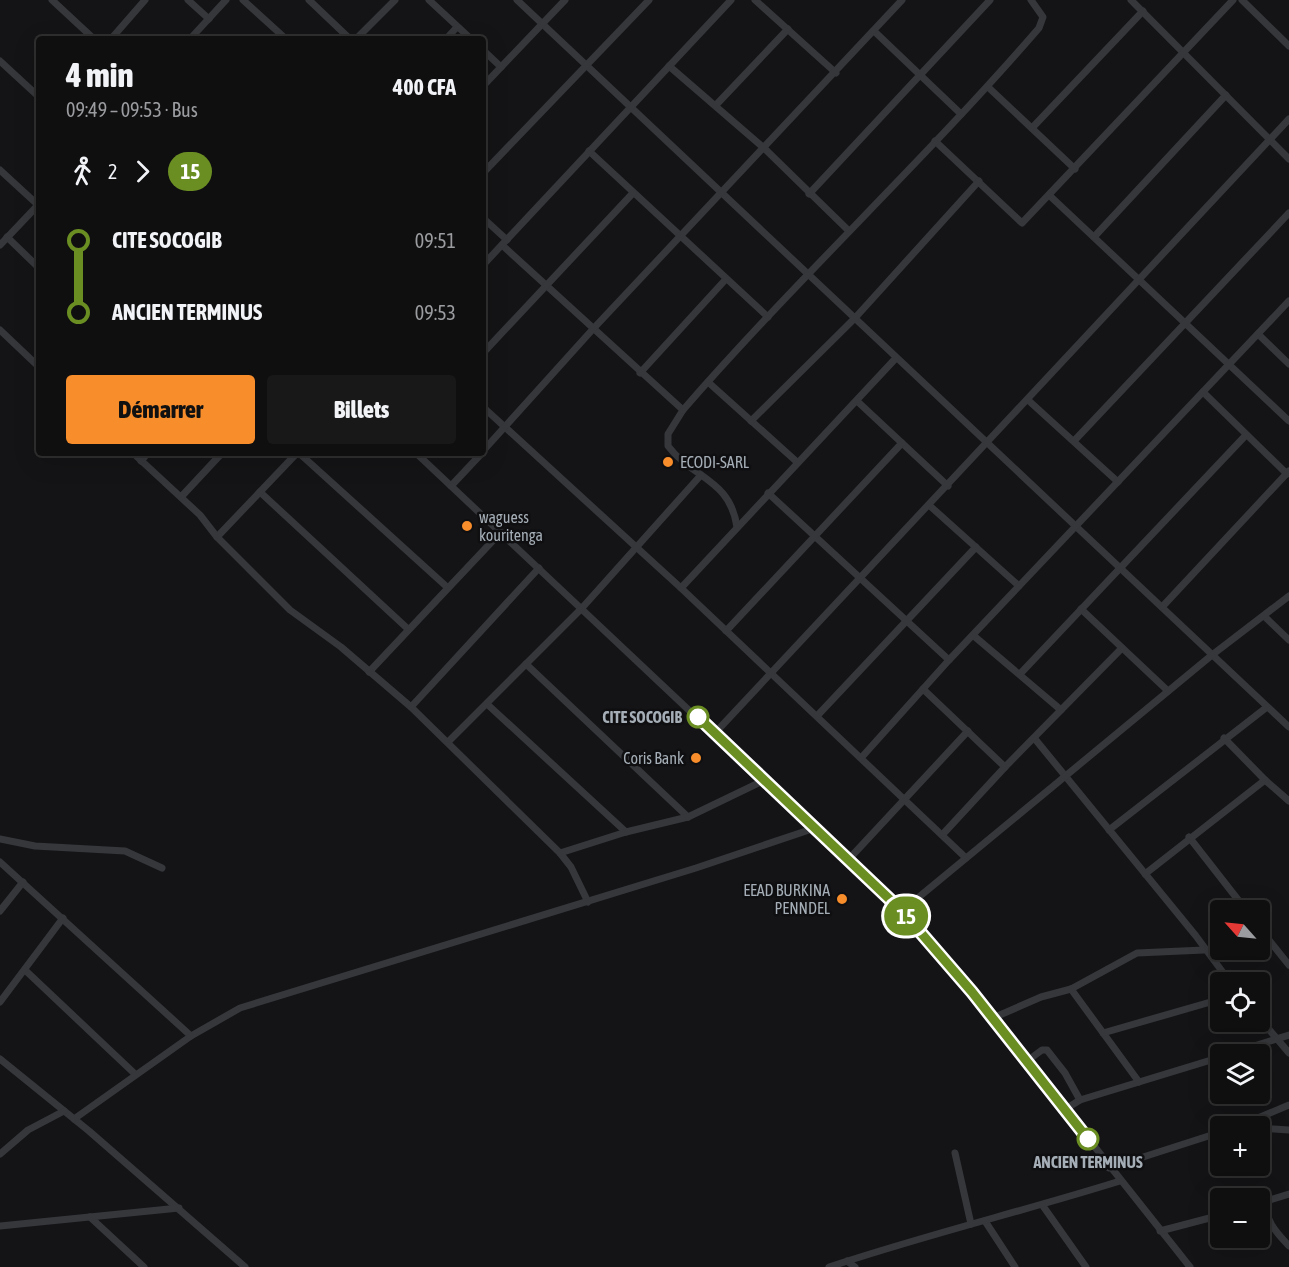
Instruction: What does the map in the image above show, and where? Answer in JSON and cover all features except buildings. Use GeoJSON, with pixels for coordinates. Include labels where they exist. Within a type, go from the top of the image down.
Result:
{"type":"FeatureCollection","features":[{"type":"Feature","properties":{"kind":"street"},"geometry":{"type":"LineString","coordinates":[[114,36],[145,0]]}},
{"type":"Feature","properties":{"kind":"street"},"geometry":{"type":"LineString","coordinates":[[188,0],[209,19]]}},
{"type":"Feature","properties":{"kind":"street"},"geometry":{"type":"LineString","coordinates":[[193,36],[226,0]]}},
{"type":"Feature","properties":{"kind":"street"},"geometry":{"type":"LineString","coordinates":[[243,0],[283,36]]}},
{"type":"Feature","properties":{"kind":"street"},"geometry":{"type":"LineString","coordinates":[[309,0],[347,36]]}},
{"type":"Feature","properties":{"kind":"street"},"geometry":{"type":"LineString","coordinates":[[359,36],[395,0]]}},
{"type":"Feature","properties":{"kind":"street"},"geometry":{"type":"LineString","coordinates":[[429,0],[468,36]]}},
{"type":"Feature","properties":{"kind":"street"},"geometry":{"type":"LineString","coordinates":[[517,0],[720,194],[1163,606],[1289,727]]}},
{"type":"Feature","properties":{"kind":"street"},"geometry":{"type":"LineString","coordinates":[[486,83],[565,0]]}},
{"type":"Feature","properties":{"kind":"street"},"geometry":{"type":"LineString","coordinates":[[486,170],[650,0]]}},
{"type":"Feature","properties":{"kind":"street"},"geometry":{"type":"LineString","coordinates":[[486,261],[731,0]]}},
{"type":"Feature","properties":{"kind":"street"},"geometry":{"type":"LineString","coordinates":[[755,0],[836,73]]}},
{"type":"Feature","properties":{"kind":"street"},"geometry":{"type":"LineString","coordinates":[[486,448],[593,329],[836,73],[902,0]]}},
{"type":"Feature","properties":{"kind":"street"},"geometry":{"type":"LineString","coordinates":[[809,194],[990,0]]}},
{"type":"Feature","properties":{"kind":"street"},"geometry":{"type":"LineString","coordinates":[[737,527],[733,508],[728,498],[717,485],[702,476],[668,446],[668,434],[683,410],[708,382],[988,87],[1042,22],[1040,9],[1031,0]]}},
{"type":"Feature","properties":{"kind":"street"},"geometry":{"type":"LineString","coordinates":[[1131,0],[1289,159]]}},
{"type":"Feature","properties":{"kind":"street"},"geometry":{"type":"LineString","coordinates":[[935,141],[1022,223],[1233,0]]}},
{"type":"Feature","properties":{"kind":"street"},"geometry":{"type":"LineString","coordinates":[[1242,0],[1289,46]]}},
{"type":"Feature","properties":{"kind":"street"},"geometry":{"type":"LineString","coordinates":[[58,2],[91,36]]}},
{"type":"Feature","properties":{"kind":"street"},"geometry":{"type":"LineString","coordinates":[[1032,128],[1143,12]]}},
{"type":"Feature","properties":{"kind":"street"},"geometry":{"type":"LineString","coordinates":[[449,36],[457,27]]}},
{"type":"Feature","properties":{"kind":"street"},"geometry":{"type":"LineString","coordinates":[[716,105],[788,29]]}},
{"type":"Feature","properties":{"kind":"street"},"geometry":{"type":"LineString","coordinates":[[874,31],[961,114]]}},
{"type":"Feature","properties":{"kind":"street"},"geometry":{"type":"LineString","coordinates":[[486,53],[501,67]]}},
{"type":"Feature","properties":{"kind":"street"},"geometry":{"type":"LineString","coordinates":[[0,61],[36,94]]}},
{"type":"Feature","properties":{"kind":"street"},"geometry":{"type":"LineString","coordinates":[[669,66],[764,148],[849,231]]}},
{"type":"Feature","properties":{"kind":"street"},"geometry":{"type":"LineString","coordinates":[[988,87],[1075,169]]}},
{"type":"Feature","properties":{"kind":"street"},"geometry":{"type":"LineString","coordinates":[[1094,237],[1226,94]]}},
{"type":"Feature","properties":{"kind":"street"},"geometry":{"type":"LineString","coordinates":[[716,734],[1289,119]]}},
{"type":"Feature","properties":{"kind":"street"},"geometry":{"type":"LineString","coordinates":[[589,151],[679,237],[768,317]]}},
{"type":"Feature","properties":{"kind":"street"},"geometry":{"type":"LineString","coordinates":[[0,170],[36,201]]}},
{"type":"Feature","properties":{"kind":"street"},"geometry":{"type":"LineString","coordinates":[[751,421],[855,318],[979,181]]}},
{"type":"Feature","properties":{"kind":"street"},"geometry":{"type":"LineString","coordinates":[[486,350],[633,192]]}},
{"type":"Feature","properties":{"kind":"street"},"geometry":{"type":"LineString","coordinates":[[1049,195],[1289,421]]}},
{"type":"Feature","properties":{"kind":"street"},"geometry":{"type":"LineString","coordinates":[[0,245],[36,207]]}},
{"type":"Feature","properties":{"kind":"street"},"geometry":{"type":"LineString","coordinates":[[1074,441],[1289,213]]}},
{"type":"Feature","properties":{"kind":"street"},"geometry":{"type":"LineString","coordinates":[[486,221],[546,285],[683,410]]}},
{"type":"Feature","properties":{"kind":"street"},"geometry":{"type":"LineString","coordinates":[[8,237],[36,265]]}},
{"type":"Feature","properties":{"kind":"street"},"geometry":{"type":"LineString","coordinates":[[640,373],[726,279]]}},
{"type":"Feature","properties":{"kind":"street"},"geometry":{"type":"LineString","coordinates":[[861,758],[949,660],[1289,301]]}},
{"type":"Feature","properties":{"kind":"street"},"geometry":{"type":"LineString","coordinates":[[0,330],[36,364]]}},
{"type":"Feature","properties":{"kind":"street"},"geometry":{"type":"LineString","coordinates":[[1258,334],[1289,364]]}},
{"type":"Feature","properties":{"kind":"street"},"geometry":{"type":"LineString","coordinates":[[681,588],[896,358]]}},
{"type":"Feature","properties":{"kind":"street"},"geometry":{"type":"LineString","coordinates":[[708,382],[797,462]]}},
{"type":"Feature","properties":{"kind":"street"},"geometry":{"type":"LineString","coordinates":[[1163,606],[1288,472],[1246,435],[1203,392]]}},
{"type":"Feature","properties":{"kind":"street"},"geometry":{"type":"LineString","coordinates":[[1028,400],[1119,482]]}},
{"type":"Feature","properties":{"kind":"street"},"geometry":{"type":"LineString","coordinates":[[857,401],[948,486]]}},
{"type":"Feature","properties":{"kind":"street"},"geometry":{"type":"LineString","coordinates":[[486,410],[681,588],[966,858]]}},
{"type":"Feature","properties":{"kind":"street"},"geometry":{"type":"LineString","coordinates":[[1020,674],[1246,435]]}},
{"type":"Feature","properties":{"kind":"street"},"geometry":{"type":"LineString","coordinates":[[726,631],[902,443]]}},
{"type":"Feature","properties":{"kind":"street"},"geometry":{"type":"LineString","coordinates":[[136,456],[200,515],[218,537],[290,610],[341,647],[448,742],[560,853],[571,867],[588,902]]}},
{"type":"Feature","properties":{"kind":"street"},"geometry":{"type":"LineString","coordinates":[[141,461],[145,456]]}},
{"type":"Feature","properties":{"kind":"street"},"geometry":{"type":"LineString","coordinates":[[181,497],[219,456]]}},
{"type":"Feature","properties":{"kind":"street"},"geometry":{"type":"LineString","coordinates":[[218,537],[295,456]]}},
{"type":"Feature","properties":{"kind":"street"},"geometry":{"type":"LineString","coordinates":[[301,456],[447,587]]}},
{"type":"Feature","properties":{"kind":"street"},"geometry":{"type":"LineString","coordinates":[[419,456],[902,911],[993,1018],[1190,1267]]}},
{"type":"Feature","properties":{"kind":"street"},"geometry":{"type":"LineString","coordinates":[[451,486],[478,456]]}},
{"type":"Feature","properties":{"kind":"street"},"geometry":{"type":"LineString","coordinates":[[448,742],[582,608],[702,476]]}},
{"type":"Feature","properties":{"kind":"street"},"geometry":{"type":"LineString","coordinates":[[260,492],[408,629]]}},
{"type":"Feature","properties":{"kind":"street"},"geometry":{"type":"LineString","coordinates":[[768,493],[949,660]]}},
{"type":"Feature","properties":{"kind":"street"},"geometry":{"type":"LineString","coordinates":[[930,506],[1020,586]]}},
{"type":"Feature","properties":{"kind":"street"},"geometry":{"type":"LineString","coordinates":[[369,672],[501,532]]}},
{"type":"Feature","properties":{"kind":"street"},"geometry":{"type":"LineString","coordinates":[[817,716],[976,547]]}},
{"type":"Feature","properties":{"kind":"street"},"geometry":{"type":"LineString","coordinates":[[411,707],[539,568]]}},
{"type":"Feature","properties":{"kind":"street"},"geometry":{"type":"LineString","coordinates":[[902,911],[1212,655],[1289,596]]}},
{"type":"Feature","properties":{"kind":"street"},"geometry":{"type":"LineString","coordinates":[[1081,609],[1168,691]]}},
{"type":"Feature","properties":{"kind":"street"},"geometry":{"type":"LineString","coordinates":[[1264,616],[1289,640]]}},
{"type":"Feature","properties":{"kind":"street"},"geometry":{"type":"LineString","coordinates":[[974,636],[1062,710]]}},
{"type":"Feature","properties":{"kind":"street"},"geometry":{"type":"LineString","coordinates":[[943,834],[1122,648]]}},
{"type":"Feature","properties":{"kind":"street"},"geometry":{"type":"LineString","coordinates":[[526,664],[688,817]]}},
{"type":"Feature","properties":{"kind":"street"},"geometry":{"type":"LineString","coordinates":[[923,689],[1005,767]]}},
{"type":"Feature","properties":{"kind":"street"},"geometry":{"type":"LineString","coordinates":[[487,704],[626,832]]}},
{"type":"Feature","properties":{"kind":"street"},"geometry":{"type":"LineString","coordinates":[[1109,830],[1224,738],[1267,707]]}},
{"type":"Feature","properties":{"kind":"street"},"geometry":{"type":"LineString","coordinates":[[849,859],[968,731]]}},
{"type":"Feature","properties":{"kind":"street"},"geometry":{"type":"LineString","coordinates":[[1224,738],[1289,801]]}},
{"type":"Feature","properties":{"kind":"street"},"geometry":{"type":"LineString","coordinates":[[1035,739],[1067,775],[1144,874],[1196,936],[1222,972]]}},
{"type":"Feature","properties":{"kind":"street"},"geometry":{"type":"LineString","coordinates":[[560,853],[626,832],[688,817],[765,780]]}},
{"type":"Feature","properties":{"kind":"street"},"geometry":{"type":"LineString","coordinates":[[1144,874],[1265,780]]}},
{"type":"Feature","properties":{"kind":"street"},"geometry":{"type":"LineString","coordinates":[[74,1119],[191,1036],[240,1008],[588,902],[815,828]]}},
{"type":"Feature","properties":{"kind":"street"},"geometry":{"type":"LineString","coordinates":[[1189,837],[1238,900]]}},
{"type":"Feature","properties":{"kind":"street"},"geometry":{"type":"LineString","coordinates":[[0,838],[35,846],[125,851],[162,868]]}},
{"type":"Feature","properties":{"kind":"street"},"geometry":{"type":"LineString","coordinates":[[0,862],[191,1036]]}},
{"type":"Feature","properties":{"kind":"street"},"geometry":{"type":"LineString","coordinates":[[0,911],[23,882]]}},
{"type":"Feature","properties":{"kind":"street"},"geometry":{"type":"LineString","coordinates":[[0,1002],[63,918]]}},
{"type":"Feature","properties":{"kind":"street"},"geometry":{"type":"LineString","coordinates":[[1270,941],[1289,965]]}},
{"type":"Feature","properties":{"kind":"street"},"geometry":{"type":"LineString","coordinates":[[993,1018],[1041,997],[1071,989],[1137,953],[1204,950]]}},
{"type":"Feature","properties":{"kind":"street"},"geometry":{"type":"LineString","coordinates":[[25,970],[135,1074]]}},
{"type":"Feature","properties":{"kind":"street"},"geometry":{"type":"LineString","coordinates":[[1071,989],[1139,1082]]}},
{"type":"Feature","properties":{"kind":"street"},"geometry":{"type":"LineString","coordinates":[[1103,1033],[1210,1002]]}},
{"type":"Feature","properties":{"kind":"street"},"geometry":{"type":"LineString","coordinates":[[1270,1030],[1289,1053]]}},
{"type":"Feature","properties":{"kind":"street"},"geometry":{"type":"LineString","coordinates":[[1262,1044],[1289,1035]]}},
{"type":"Feature","properties":{"kind":"street"},"geometry":{"type":"LineString","coordinates":[[1027,1061],[1042,1050],[1047,1050],[1065,1072],[1080,1100]]}},
{"type":"Feature","properties":{"kind":"street"},"geometry":{"type":"LineString","coordinates":[[0,1059],[179,1208],[245,1267]]}},
{"type":"Feature","properties":{"kind":"street"},"geometry":{"type":"LineString","coordinates":[[1064,1110],[1080,1100],[1210,1060]]}},
{"type":"Feature","properties":{"kind":"street"},"geometry":{"type":"LineString","coordinates":[[1263,1116],[1289,1105]]}},
{"type":"Feature","properties":{"kind":"street"},"geometry":{"type":"LineString","coordinates":[[0,1154],[28,1130],[64,1111]]}},
{"type":"Feature","properties":{"kind":"street"},"geometry":{"type":"LineString","coordinates":[[1270,1129],[1289,1130]]}},
{"type":"Feature","properties":{"kind":"street"},"geometry":{"type":"LineString","coordinates":[[1110,1168],[1210,1136]]}},
{"type":"Feature","properties":{"kind":"street"},"geometry":{"type":"LineString","coordinates":[[955,1153],[971,1224]]}},
{"type":"Feature","properties":{"kind":"street"},"geometry":{"type":"LineString","coordinates":[[829,1267],[971,1224],[1043,1206],[1120,1181]]}},
{"type":"Feature","properties":{"kind":"street"},"geometry":{"type":"LineString","coordinates":[[1270,1200],[1289,1194]]}},
{"type":"Feature","properties":{"kind":"street"},"geometry":{"type":"LineString","coordinates":[[1043,1206],[1086,1267]]}},
{"type":"Feature","properties":{"kind":"street"},"geometry":{"type":"LineString","coordinates":[[0,1226],[179,1208]]}},
{"type":"Feature","properties":{"kind":"street"},"geometry":{"type":"LineString","coordinates":[[90,1217],[144,1267]]}},
{"type":"Feature","properties":{"kind":"street"},"geometry":{"type":"LineString","coordinates":[[1160,1231],[1210,1218]]}},
{"type":"Feature","properties":{"kind":"street"},"geometry":{"type":"LineString","coordinates":[[985,1221],[1015,1267]]}},
{"type":"Feature","properties":{"kind":"street"},"geometry":{"type":"LineString","coordinates":[[1270,1221],[1289,1246]]}},
{"type":"Feature","properties":{"kind":"street"},"geometry":{"type":"LineString","coordinates":[[847,1261],[855,1267]]}},
{"type":"Feature","properties":{"kind":"bus line","name":"15"},"geometry":{"type":"LineString","coordinates":[[698,717],[902,911],[972,992],[1088,1139]]}},
{"type":"Feature","properties":{"kind":"place","name":"ECODI-SARL"},"geometry":{"type":"Point","coordinates":[668,462]}},
{"type":"Feature","properties":{"kind":"place","name":"waguess kouritenga"},"geometry":{"type":"Point","coordinates":[467,526]}},
{"type":"Feature","properties":{"kind":"place","name":"CITE SOCOGIB"},"geometry":{"type":"Point","coordinates":[698,717]}},
{"type":"Feature","properties":{"kind":"place","name":"Coris Bank"},"geometry":{"type":"Point","coordinates":[696,758]}},
{"type":"Feature","properties":{"kind":"place","name":"EEAD BURKINA PENNDEL"},"geometry":{"type":"Point","coordinates":[842,899]}},
{"type":"Feature","properties":{"kind":"place","name":"ANCIEN TERMINUS"},"geometry":{"type":"Point","coordinates":[1088,1139]}}]}
